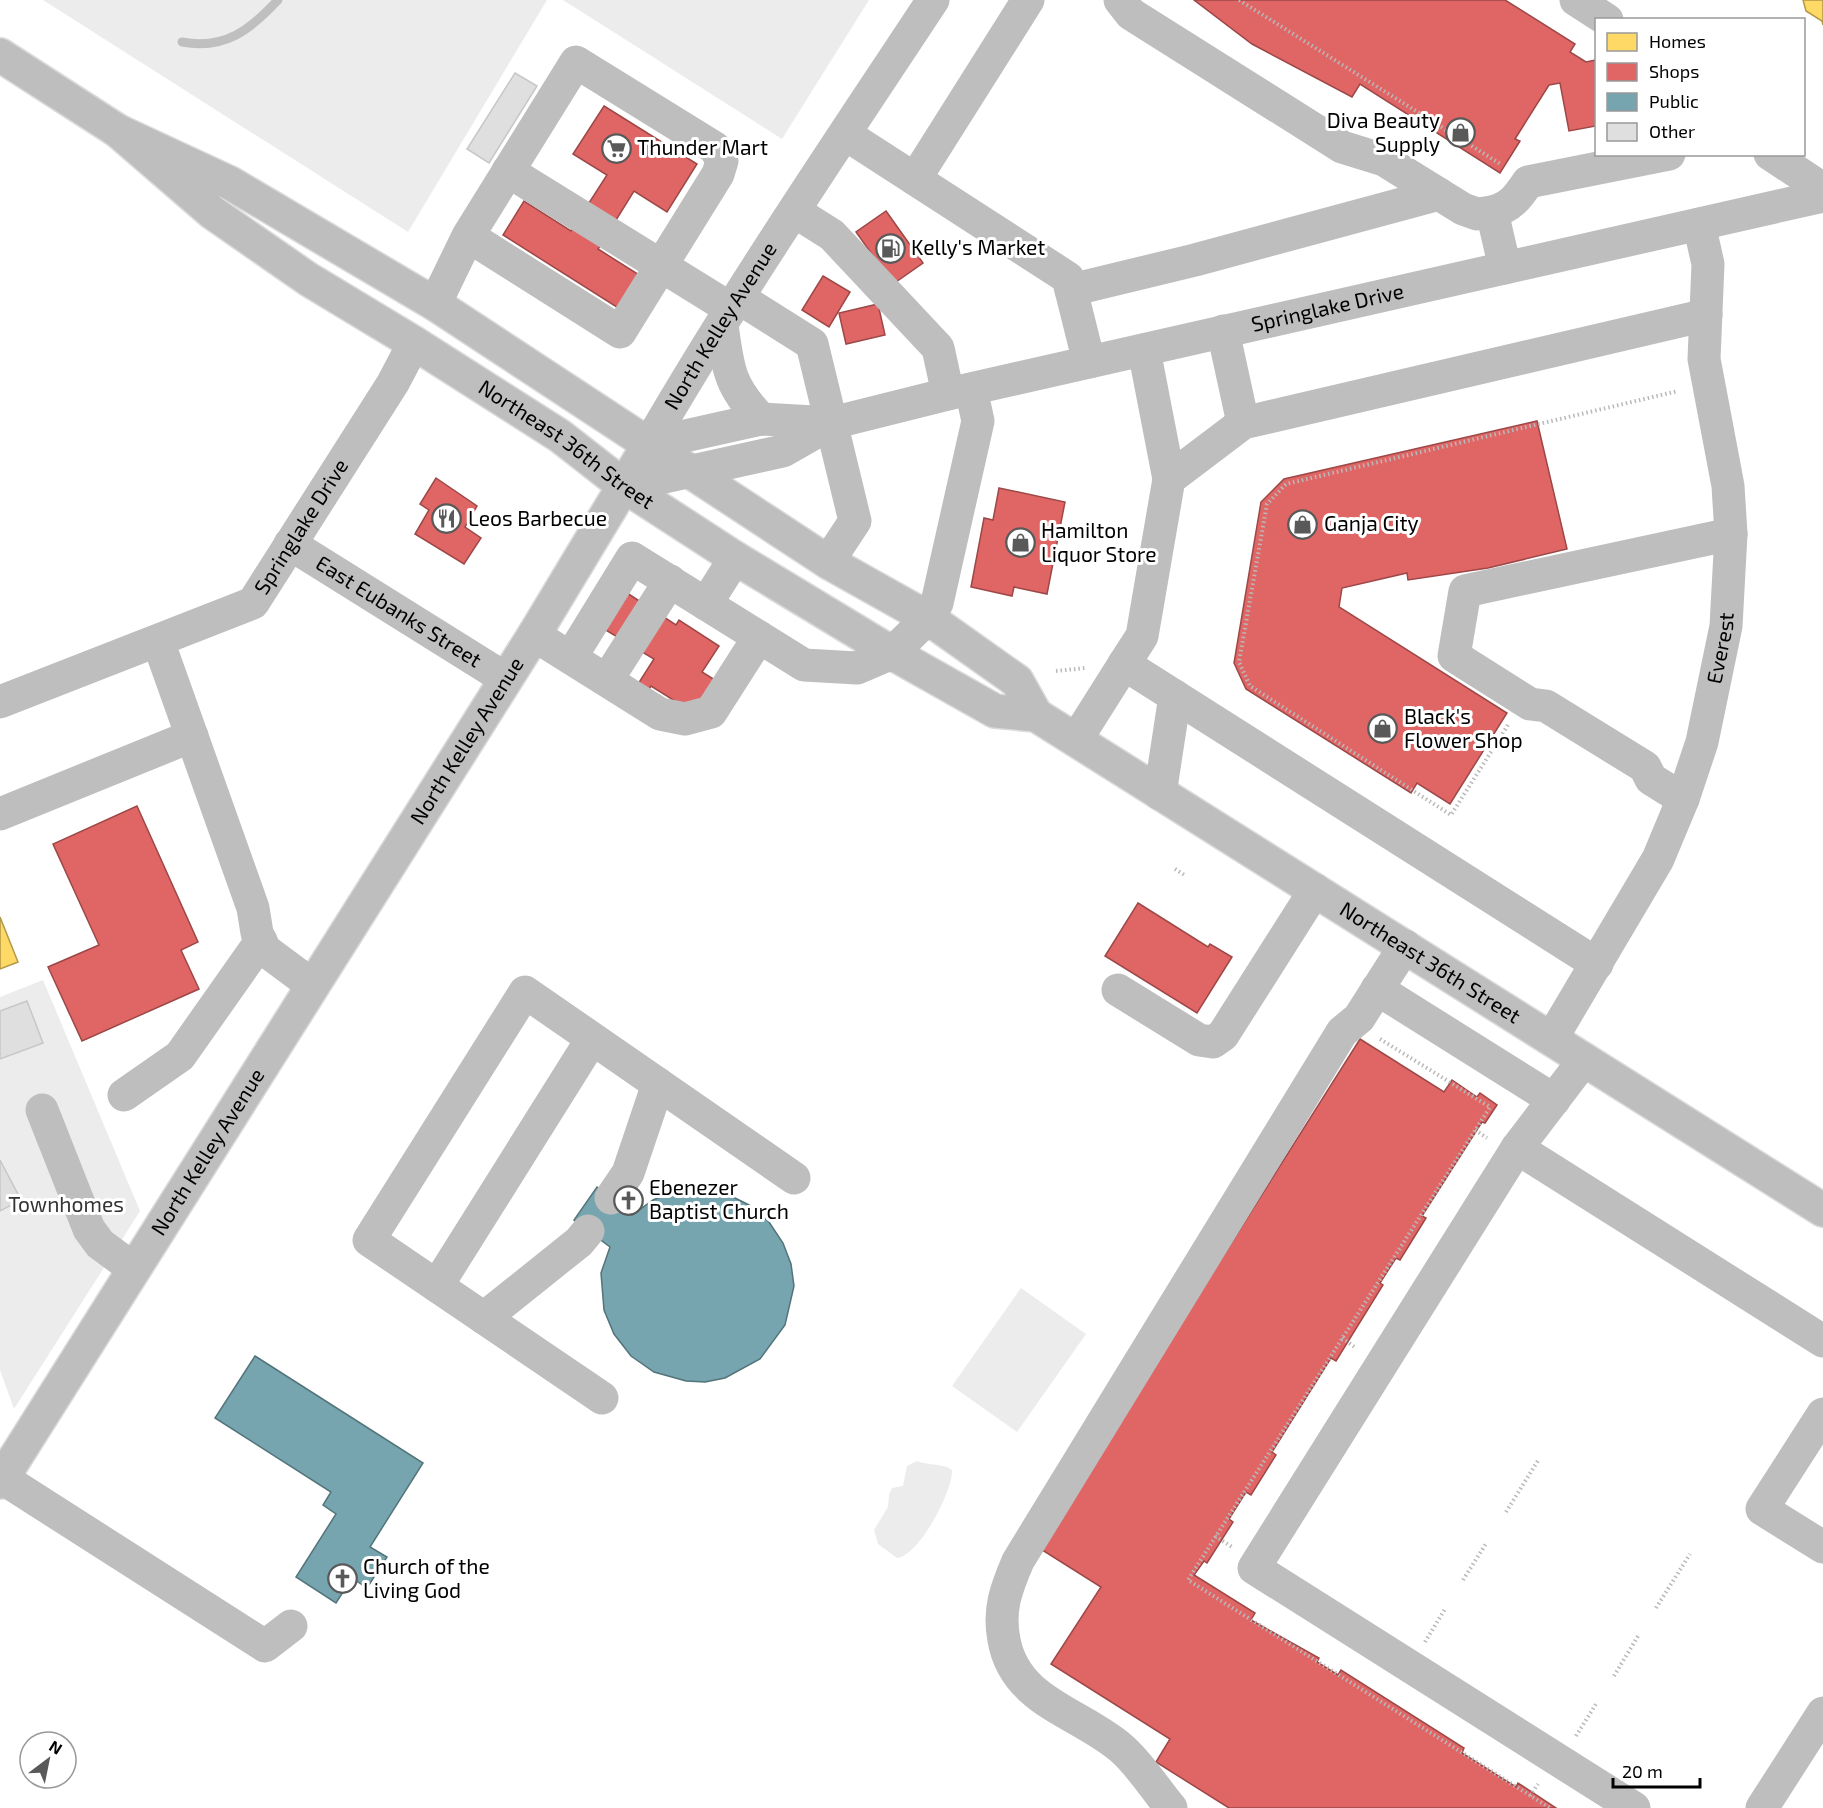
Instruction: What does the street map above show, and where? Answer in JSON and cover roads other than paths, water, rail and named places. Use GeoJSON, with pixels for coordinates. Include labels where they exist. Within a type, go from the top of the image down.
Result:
{"type":"FeatureCollection","features":[{"type":"Feature","properties":{"kind":"main road","name":"North Kelley Avenue"},"geometry":{"type":"LineString","coordinates":[[1,1480],[506,679],[731,311],[933,0]]}},
{"type":"Feature","properties":{"kind":"main road"},"geometry":{"type":"LineString","coordinates":[[915,179],[1028,0]]}},
{"type":"Feature","properties":{"kind":"main road"},"geometry":{"type":"LineString","coordinates":[[1120,0],[1131,14],[1342,147],[1384,160],[1463,209],[1477,214],[1505,208],[1515,201],[1528,182],[1660,156]]}},
{"type":"Feature","properties":{"kind":"main road"},"geometry":{"type":"LineString","coordinates":[[1576,0],[1604,18]]}},
{"type":"Feature","properties":{"kind":"main road","name":"Northeast 36th Street"},"geometry":{"type":"LineString","coordinates":[[0,56],[118,131],[230,183],[435,304],[592,404],[689,472],[828,562],[928,618],[1017,681],[1036,715]]}},
{"type":"Feature","properties":{"kind":"main road","name":"Springlake Drive"},"geometry":{"type":"LineString","coordinates":[[0,702],[253,603],[393,383],[468,236],[576,62],[715,148],[722,161],[718,174],[661,266]]}},
{"type":"Feature","properties":{"kind":"main road","name":"Northeast 36th Street"},"geometry":{"type":"LineString","coordinates":[[118,131],[213,213],[308,279],[560,436],[624,486],[735,558],[892,653],[995,711],[1036,715],[1823,1210]]}},
{"type":"Feature","properties":{"kind":"main road"},"geometry":{"type":"LineString","coordinates":[[845,134],[1068,278],[1089,362]]}},
{"type":"Feature","properties":{"kind":"main road"},"geometry":{"type":"LineString","coordinates":[[1773,156],[1823,189]]}},
{"type":"Feature","properties":{"kind":"main road"},"geometry":{"type":"LineString","coordinates":[[508,171],[731,311],[812,344],[855,521],[828,562]]}},
{"type":"Feature","properties":{"kind":"main road"},"geometry":{"type":"LineString","coordinates":[[1071,290],[1207,257],[1439,194]]}},
{"type":"Feature","properties":{"kind":"main road","name":"Springlake Drive"},"geometry":{"type":"LineString","coordinates":[[624,486],[783,451],[832,423],[960,391],[1823,196]]}},
{"type":"Feature","properties":{"kind":"main road"},"geometry":{"type":"LineString","coordinates":[[571,657],[632,558],[804,665],[857,668],[892,653],[928,618],[937,603],[978,421],[938,348],[832,235],[794,211]]}},
{"type":"Feature","properties":{"kind":"main road"},"geometry":{"type":"LineString","coordinates":[[1492,212],[1505,268]]}},
{"type":"Feature","properties":{"kind":"main road","name":"Everest"},"geometry":{"type":"LineString","coordinates":[[1552,1038],[1658,859],[1683,799],[1702,742],[1726,626],[1731,534],[1728,486],[1704,359],[1708,264],[1699,224]]}},
{"type":"Feature","properties":{"kind":"main road"},"geometry":{"type":"LineString","coordinates":[[468,236],[620,332],[661,266]]}},
{"type":"Feature","properties":{"kind":"main road"},"geometry":{"type":"LineString","coordinates":[[731,311],[729,375],[745,402],[761,419]]}},
{"type":"Feature","properties":{"kind":"main road"},"geometry":{"type":"LineString","coordinates":[[1170,479],[1243,423],[1706,315]]}},
{"type":"Feature","properties":{"kind":"main road"},"geometry":{"type":"LineString","coordinates":[[1223,331],[1243,423]]}},
{"type":"Feature","properties":{"kind":"main road"},"geometry":{"type":"LineString","coordinates":[[1076,740],[1142,636],[1170,479],[1144,350]]}},
{"type":"Feature","properties":{"kind":"main road","name":"Springlake Drive"},"geometry":{"type":"LineString","coordinates":[[649,444],[761,419],[832,423]]}},
{"type":"Feature","properties":{"kind":"main road"},"geometry":{"type":"LineString","coordinates":[[1683,799],[1651,780],[1645,767],[1546,705],[1530,704],[1454,656],[1466,591],[1731,534]]}},
{"type":"Feature","properties":{"kind":"main road","name":"East Eubanks Street"},"geometry":{"type":"LineString","coordinates":[[291,544],[506,679]]}},
{"type":"Feature","properties":{"kind":"main road"},"geometry":{"type":"LineString","coordinates":[[706,604],[735,558]]}},
{"type":"Feature","properties":{"kind":"main road"},"geometry":{"type":"LineString","coordinates":[[608,680],[670,581]]}},
{"type":"Feature","properties":{"kind":"main road"},"geometry":{"type":"LineString","coordinates":[[534,634],[660,714],[685,719],[711,712],[759,636]]}},
{"type":"Feature","properties":{"kind":"main road"},"geometry":{"type":"LineString","coordinates":[[158,641],[253,908],[265,950],[312,985]]}},
{"type":"Feature","properties":{"kind":"main road"},"geometry":{"type":"LineString","coordinates":[[1124,664],[1597,964]]}},
{"type":"Feature","properties":{"kind":"main road"},"geometry":{"type":"LineString","coordinates":[[1160,794],[1175,696]]}},
{"type":"Feature","properties":{"kind":"main road"},"geometry":{"type":"LineString","coordinates":[[0,814],[192,736]]}},
{"type":"Feature","properties":{"kind":"main road"},"geometry":{"type":"LineString","coordinates":[[1118,990],[1199,1040],[1213,1042],[1223,1035],[1315,890]]}},
{"type":"Feature","properties":{"kind":"main road"},"geometry":{"type":"LineString","coordinates":[[124,1095],[180,1056],[261,941]]}},
{"type":"Feature","properties":{"kind":"main road"},"geometry":{"type":"LineString","coordinates":[[1171,1808],[1122,1748],[1037,1694],[1018,1678],[1007,1657],[1000,1621],[1004,1592],[1018,1561],[1342,1032],[1359,1018],[1405,946]]}},
{"type":"Feature","properties":{"kind":"main road"},"geometry":{"type":"LineString","coordinates":[[1377,990],[1554,1100]]}},
{"type":"Feature","properties":{"kind":"main road"},"geometry":{"type":"LineString","coordinates":[[602,1398],[369,1240],[525,992],[794,1178]]}},
{"type":"Feature","properties":{"kind":"main road"},"geometry":{"type":"LineString","coordinates":[[437,1286],[592,1039]]}},
{"type":"Feature","properties":{"kind":"main road"},"geometry":{"type":"LineString","coordinates":[[1584,1060],[1517,1148],[1254,1568],[1634,1808]]}},
{"type":"Feature","properties":{"kind":"main road"},"geometry":{"type":"LineString","coordinates":[[611,1198],[628,1173],[658,1084]]}},
{"type":"Feature","properties":{"kind":"main road"},"geometry":{"type":"LineString","coordinates":[[42,1110],[88,1229],[100,1244],[134,1269]]}},
{"type":"Feature","properties":{"kind":"main road"},"geometry":{"type":"LineString","coordinates":[[1517,1148],[1823,1341]]}},
{"type":"Feature","properties":{"kind":"main road"},"geometry":{"type":"LineString","coordinates":[[484,1318],[579,1242],[588,1231]]}},
{"type":"Feature","properties":{"kind":"main road"},"geometry":{"type":"LineString","coordinates":[[1823,1414],[1762,1509],[1823,1547]]}},
{"type":"Feature","properties":{"kind":"main road"},"geometry":{"type":"LineString","coordinates":[[1,1480],[265,1646],[291,1626]]}},
{"type":"Feature","properties":{"kind":"main road"},"geometry":{"type":"LineString","coordinates":[[1762,1808],[1823,1713]]}},
{"type":"Feature","properties":{"kind":"waterway"},"geometry":{"type":"LineString","coordinates":[[182,42],[211,43],[236,35],[247,29],[278,0]]}},
{"type":"Feature","properties":{"kind":"place","name":"Diva Beauty Supply"},"geometry":{"type":"Point","coordinates":[1461,133]}},
{"type":"Feature","properties":{"kind":"place","name":"Thunder Mart"},"geometry":{"type":"Point","coordinates":[616,148]}},
{"type":"Feature","properties":{"kind":"place","name":"Kelly's Market"},"geometry":{"type":"Point","coordinates":[890,248]}},
{"type":"Feature","properties":{"kind":"place","name":"Leos Barbecue"},"geometry":{"type":"Point","coordinates":[447,519]}},
{"type":"Feature","properties":{"kind":"place","name":"Ganja City"},"geometry":{"type":"Point","coordinates":[1303,524]}},
{"type":"Feature","properties":{"kind":"place","name":"Hamilton Liquor Store"},"geometry":{"type":"Point","coordinates":[1020,543]}},
{"type":"Feature","properties":{"kind":"place","name":"Black's Flower Shop"},"geometry":{"type":"Point","coordinates":[1383,729]}},
{"type":"Feature","properties":{"kind":"place","name":"Ebenezer Baptist Church"},"geometry":{"type":"Point","coordinates":[628,1200]}},
{"type":"Feature","properties":{"kind":"place","name":"Church of the Living God"},"geometry":{"type":"Point","coordinates":[342,1579]}},
{"type":"Feature","properties":{"kind":"park label","name":"Townhomes"},"geometry":{"type":"Point","coordinates":[66,1205]}}]}
